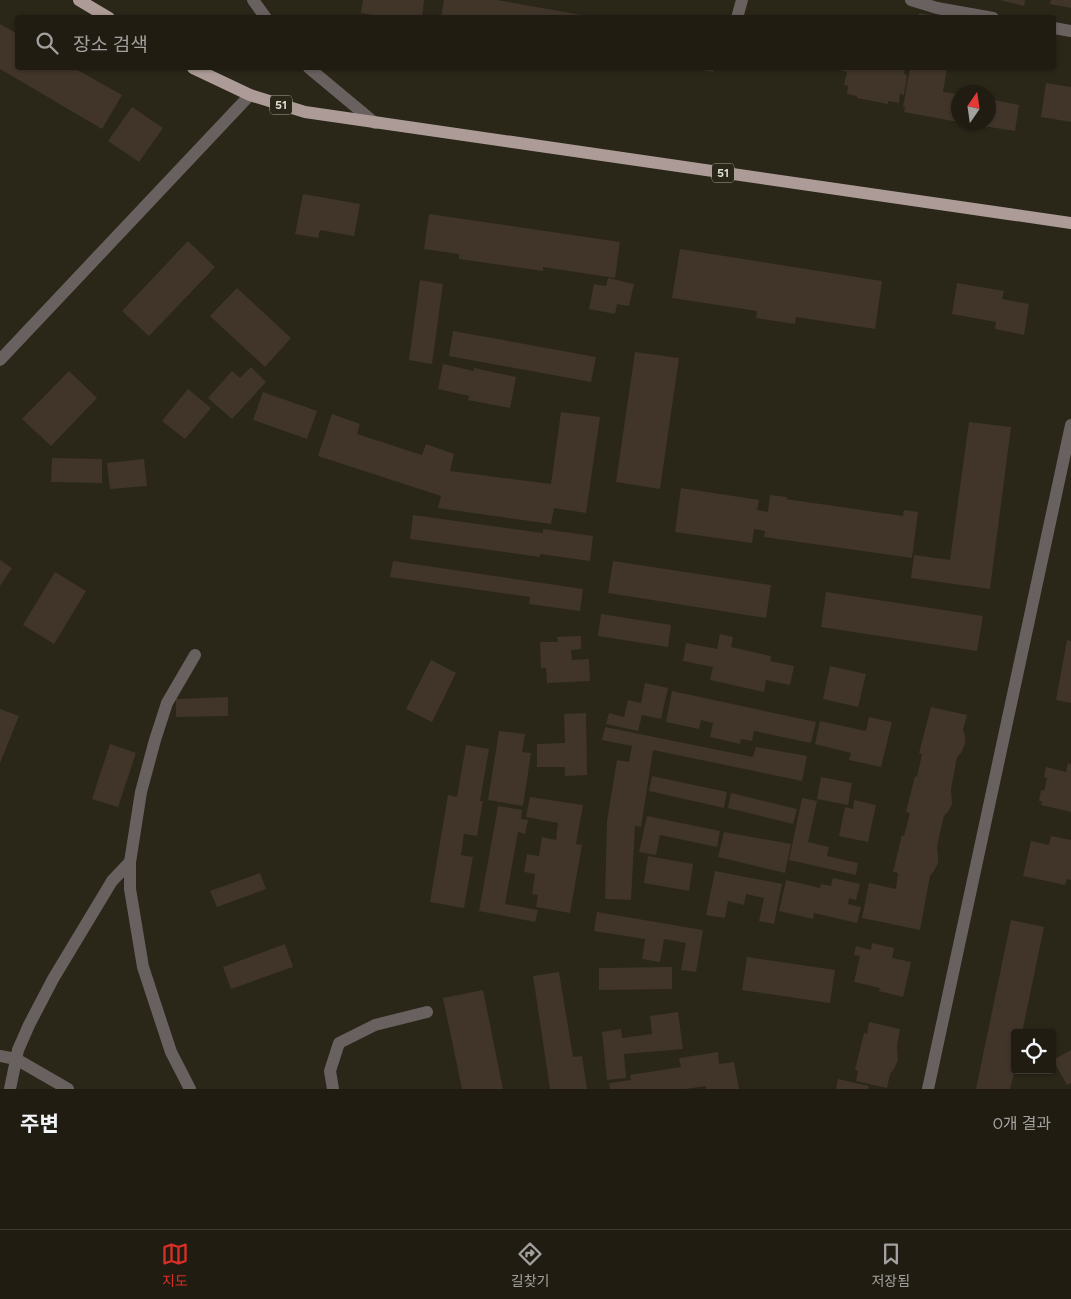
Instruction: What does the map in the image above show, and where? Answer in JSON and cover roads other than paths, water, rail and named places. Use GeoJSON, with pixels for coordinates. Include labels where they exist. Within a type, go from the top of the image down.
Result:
{"type":"FeatureCollection","features":[{"type":"Feature","properties":{"kind":"main road"},"geometry":{"type":"LineString","coordinates":[[79,0],[104,15]]}},
{"type":"Feature","properties":{"kind":"main road","name":"51"},"geometry":{"type":"LineString","coordinates":[[197,70],[250,95],[304,112],[1071,223]]}},
{"type":"Feature","properties":{"kind":"street"},"geometry":{"type":"LineString","coordinates":[[253,0],[264,15]]}},
{"type":"Feature","properties":{"kind":"street"},"geometry":{"type":"LineString","coordinates":[[738,15],[742,0]]}},
{"type":"Feature","properties":{"kind":"street"},"geometry":{"type":"LineString","coordinates":[[911,0],[937,8],[976,15]]}},
{"type":"Feature","properties":{"kind":"street"},"geometry":{"type":"LineString","coordinates":[[1056,28],[1071,31]]}},
{"type":"Feature","properties":{"kind":"street"},"geometry":{"type":"LineString","coordinates":[[311,70],[375,123]]}},
{"type":"Feature","properties":{"kind":"street"},"geometry":{"type":"LineString","coordinates":[[0,360],[250,95]]}},
{"type":"Feature","properties":{"kind":"street"},"geometry":{"type":"LineString","coordinates":[[928,1089],[1071,425]]}},
{"type":"Feature","properties":{"kind":"street"},"geometry":{"type":"LineString","coordinates":[[190,1089],[171,1052],[143,967],[130,889],[130,862],[141,792],[155,740],[167,703],[195,655]]}},
{"type":"Feature","properties":{"kind":"street"},"geometry":{"type":"LineString","coordinates":[[10,1089],[16,1059],[29,1025],[53,978],[112,881],[130,862]]}},
{"type":"Feature","properties":{"kind":"street"},"geometry":{"type":"LineString","coordinates":[[333,1089],[330,1071],[339,1043],[375,1025],[427,1012]]}},
{"type":"Feature","properties":{"kind":"street"},"geometry":{"type":"LineString","coordinates":[[0,1056],[16,1059],[68,1089]]}}]}
